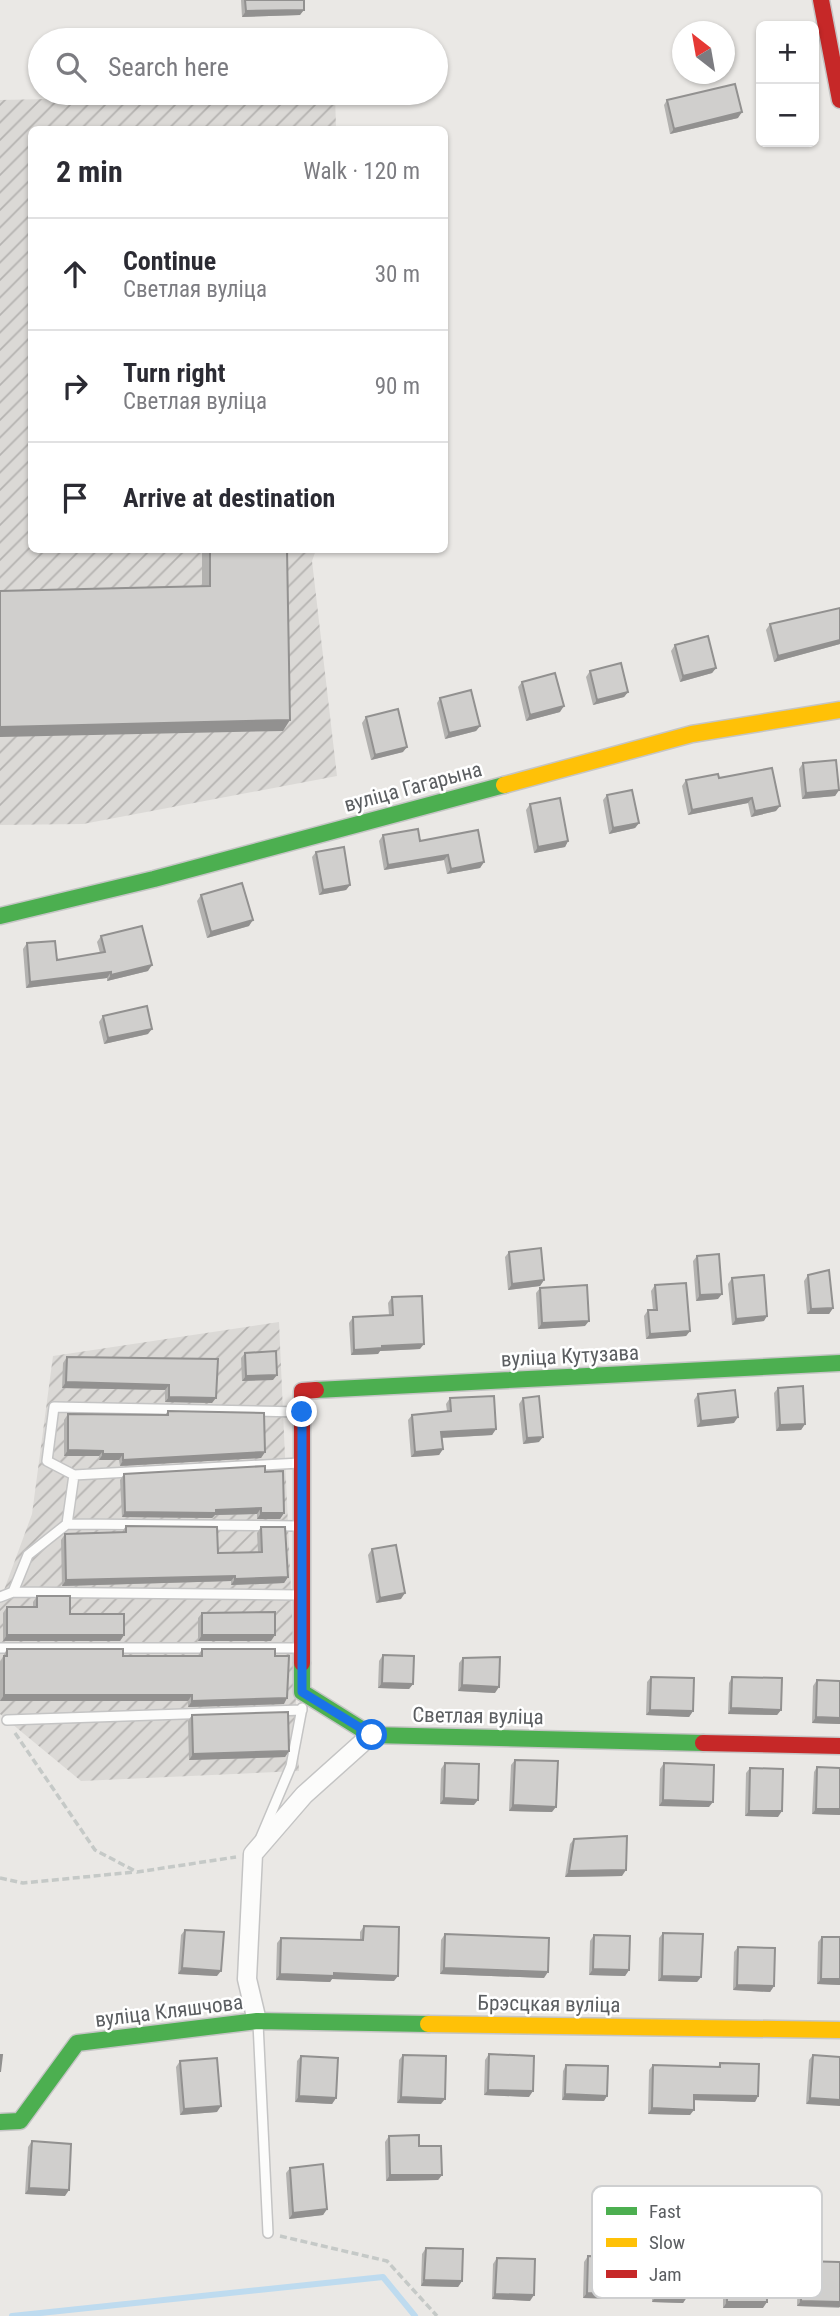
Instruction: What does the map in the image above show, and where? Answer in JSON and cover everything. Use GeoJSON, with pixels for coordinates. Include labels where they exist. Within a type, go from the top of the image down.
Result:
{"type":"FeatureCollection","features":[{"type":"Feature","properties":{"kind":"street"},"geometry":{"type":"LineString","coordinates":[[821,0],[840,100]]}},
{"type":"Feature","properties":{"kind":"street","name":"вуліца Гагарына"},"geometry":{"type":"LineString","coordinates":[[0,916],[154,879],[692,734],[840,710]]}},
{"type":"Feature","properties":{"kind":"street","name":"вуліца Кутузава"},"geometry":{"type":"LineString","coordinates":[[302,1412],[302,1391],[840,1363]]}},
{"type":"Feature","properties":{"kind":"street"},"geometry":{"type":"LineString","coordinates":[[257,2021],[247,1979],[253,1854],[304,1795],[372,1735],[302,1692],[302,1412]]}},
{"type":"Feature","properties":{"kind":"street","name":"Светлая вуліца"},"geometry":{"type":"LineString","coordinates":[[372,1735],[840,1746]]}},
{"type":"Feature","properties":{"kind":"street","name":"Брэсцкая вуліца"},"geometry":{"type":"LineString","coordinates":[[257,2021],[840,2030]]}},
{"type":"Feature","properties":{"kind":"street","name":"вуліца Кляшчова"},"geometry":{"type":"LineString","coordinates":[[0,2122],[20,2121],[76,2043],[257,2021]]}},
{"type":"Feature","properties":{"kind":"lane"},"geometry":{"type":"LineString","coordinates":[[302,1412],[54,1407],[47,1461],[74,1475],[302,1463]]}},
{"type":"Feature","properties":{"kind":"lane"},"geometry":{"type":"LineString","coordinates":[[67,1524],[74,1475]]}},
{"type":"Feature","properties":{"kind":"lane"},"geometry":{"type":"LineString","coordinates":[[13,1592],[28,1555],[67,1524],[302,1526]]}},
{"type":"Feature","properties":{"kind":"lane"},"geometry":{"type":"LineString","coordinates":[[0,1597],[13,1592],[302,1595]]}},
{"type":"Feature","properties":{"kind":"lane"},"geometry":{"type":"LineString","coordinates":[[0,1648],[302,1648]]}},
{"type":"Feature","properties":{"kind":"lane"},"geometry":{"type":"LineString","coordinates":[[253,1854],[292,1766],[302,1710],[302,1692]]}},
{"type":"Feature","properties":{"kind":"lane"},"geometry":{"type":"LineString","coordinates":[[7,1720],[302,1710]]}},
{"type":"Feature","properties":{"kind":"lane"},"geometry":{"type":"LineString","coordinates":[[257,2021],[268,2233]]}},
{"type":"Feature","properties":{"kind":"path"},"geometry":{"type":"LineString","coordinates":[[7,1720],[95,1850],[137,1872]]}},
{"type":"Feature","properties":{"kind":"path"},"geometry":{"type":"LineString","coordinates":[[0,1878],[23,1883],[137,1872],[253,1854]]}},
{"type":"Feature","properties":{"kind":"path"},"geometry":{"type":"LineString","coordinates":[[268,2233],[387,2261],[437,2316]]}},
{"type":"Feature","properties":{"kind":"shaded area"},"geometry":{"type":"Polygon","coordinates":[[[28,99],[28,105],[335,105],[336,126],[28,126],[28,553],[315,553],[312,561],[337,776],[83,824],[0,825],[0,100],[28,99]]]}},
{"type":"Feature","properties":{"kind":"shaded area"},"geometry":{"type":"Polygon","coordinates":[[[279,1322],[299,1771],[81,1781],[0,1714],[0,1601],[32,1514],[53,1356],[279,1322]]]}},
{"type":"Feature","properties":{"kind":"building"},"geometry":{"type":"Polygon","coordinates":[[[245,0],[304,0],[304,10],[246,11],[245,0]]]}},
{"type":"Feature","properties":{"kind":"building"},"geometry":{"type":"Polygon","coordinates":[[[735,84],[742,112],[674,129],[667,100],[735,84]]]}},
{"type":"Feature","properties":{"kind":"building"},"geometry":{"type":"Polygon","coordinates":[[[210,553],[287,553],[290,720],[0,727],[0,591],[210,586],[210,553]]]}},
{"type":"Feature","properties":{"kind":"building"},"geometry":{"type":"Polygon","coordinates":[[[840,608],[840,640],[778,656],[770,624],[840,608]]]}},
{"type":"Feature","properties":{"kind":"building"},"geometry":{"type":"Polygon","coordinates":[[[708,636],[716,668],[683,676],[675,645],[708,636]]]}},
{"type":"Feature","properties":{"kind":"building"},"geometry":{"type":"Polygon","coordinates":[[[621,663],[628,692],[597,700],[590,671],[621,663]]]}},
{"type":"Feature","properties":{"kind":"building"},"geometry":{"type":"Polygon","coordinates":[[[555,673],[564,706],[530,715],[522,682],[555,673]]]}},
{"type":"Feature","properties":{"kind":"building"},"geometry":{"type":"Polygon","coordinates":[[[471,690],[480,726],[449,733],[440,698],[471,690]]]}},
{"type":"Feature","properties":{"kind":"building"},"geometry":{"type":"Polygon","coordinates":[[[398,709],[407,747],[375,755],[366,717],[398,709]]]}},
{"type":"Feature","properties":{"kind":"building"},"geometry":{"type":"Polygon","coordinates":[[[836,760],[839,790],[806,793],[803,763],[836,760]]]}},
{"type":"Feature","properties":{"kind":"building"},"geometry":{"type":"Polygon","coordinates":[[[772,768],[780,806],[755,811],[752,798],[692,810],[686,780],[718,774],[719,778],[772,768]]]}},
{"type":"Feature","properties":{"kind":"building"},"geometry":{"type":"Polygon","coordinates":[[[632,790],[639,823],[613,828],[607,795],[632,790]]]}},
{"type":"Feature","properties":{"kind":"building"},"geometry":{"type":"Polygon","coordinates":[[[560,798],[568,841],[538,847],[530,804],[560,798]]]}},
{"type":"Feature","properties":{"kind":"building"},"geometry":{"type":"Polygon","coordinates":[[[418,829],[420,841],[478,830],[484,862],[451,869],[448,855],[388,865],[383,835],[418,829]]]}},
{"type":"Feature","properties":{"kind":"building"},"geometry":{"type":"Polygon","coordinates":[[[344,847],[350,885],[323,890],[316,852],[344,847]]]}},
{"type":"Feature","properties":{"kind":"building"},"geometry":{"type":"Polygon","coordinates":[[[242,883],[253,920],[211,932],[201,895],[242,883]]]}},
{"type":"Feature","properties":{"kind":"building"},"geometry":{"type":"Polygon","coordinates":[[[142,926],[152,965],[111,975],[111,972],[30,982],[27,943],[55,941],[57,960],[105,952],[101,936],[142,926]]]}},
{"type":"Feature","properties":{"kind":"building"},"geometry":{"type":"Polygon","coordinates":[[[147,1006],[152,1029],[108,1038],[103,1016],[147,1006]]]}},
{"type":"Feature","properties":{"kind":"building"},"geometry":{"type":"Polygon","coordinates":[[[541,1248],[544,1280],[512,1284],[509,1252],[541,1248]]]}},
{"type":"Feature","properties":{"kind":"building"},"geometry":{"type":"Polygon","coordinates":[[[719,1254],[722,1294],[700,1295],[697,1256],[719,1254]]]}},
{"type":"Feature","properties":{"kind":"building"},"geometry":{"type":"Polygon","coordinates":[[[829,1270],[833,1308],[811,1309],[808,1275],[829,1270]]]}},
{"type":"Feature","properties":{"kind":"building"},"geometry":{"type":"Polygon","coordinates":[[[764,1275],[767,1316],[736,1319],[732,1278],[764,1275]]]}},
{"type":"Feature","properties":{"kind":"building"},"geometry":{"type":"Polygon","coordinates":[[[686,1283],[690,1331],[650,1334],[648,1310],[657,1310],[655,1285],[686,1283]]]}},
{"type":"Feature","properties":{"kind":"building"},"geometry":{"type":"Polygon","coordinates":[[[587,1285],[589,1321],[542,1323],[540,1288],[587,1285]]]}},
{"type":"Feature","properties":{"kind":"building"},"geometry":{"type":"Polygon","coordinates":[[[422,1296],[424,1344],[354,1350],[353,1317],[393,1315],[392,1297],[422,1296]]]}},
{"type":"Feature","properties":{"kind":"building"},"geometry":{"type":"Polygon","coordinates":[[[276,1351],[277,1375],[246,1376],[245,1353],[276,1351]]]}},
{"type":"Feature","properties":{"kind":"building"},"geometry":{"type":"Polygon","coordinates":[[[67,1357],[218,1359],[216,1398],[169,1397],[169,1385],[66,1382],[67,1357]]]}},
{"type":"Feature","properties":{"kind":"building"},"geometry":{"type":"Polygon","coordinates":[[[803,1386],[805,1424],[780,1425],[778,1388],[803,1386]]]}},
{"type":"Feature","properties":{"kind":"building"},"geometry":{"type":"Polygon","coordinates":[[[735,1390],[738,1417],[701,1421],[698,1394],[735,1390]]]}},
{"type":"Feature","properties":{"kind":"building"},"geometry":{"type":"Polygon","coordinates":[[[494,1396],[496,1429],[441,1432],[443,1449],[415,1452],[412,1415],[451,1411],[450,1398],[494,1396]]]}},
{"type":"Feature","properties":{"kind":"building"},"geometry":{"type":"Polygon","coordinates":[[[539,1396],[543,1437],[527,1438],[523,1398],[539,1396]]]}},
{"type":"Feature","properties":{"kind":"building"},"geometry":{"type":"Polygon","coordinates":[[[168,1411],[264,1413],[265,1452],[123,1460],[123,1454],[68,1450],[68,1414],[168,1415],[168,1411]]]}},
{"type":"Feature","properties":{"kind":"building"},"geometry":{"type":"Polygon","coordinates":[[[265,1466],[265,1472],[283,1471],[284,1513],[261,1513],[261,1508],[216,1510],[216,1513],[125,1512],[124,1474],[265,1466]]]}},
{"type":"Feature","properties":{"kind":"building"},"geometry":{"type":"Polygon","coordinates":[[[126,1526],[217,1527],[218,1553],[262,1552],[261,1527],[285,1527],[288,1577],[66,1580],[65,1534],[126,1532],[126,1526]]]}},
{"type":"Feature","properties":{"kind":"building"},"geometry":{"type":"Polygon","coordinates":[[[396,1545],[405,1593],[380,1598],[372,1549],[396,1545]]]}},
{"type":"Feature","properties":{"kind":"building"},"geometry":{"type":"Polygon","coordinates":[[[37,1596],[70,1596],[70,1614],[124,1614],[124,1635],[7,1635],[7,1607],[37,1607],[37,1596]]]}},
{"type":"Feature","properties":{"kind":"building"},"geometry":{"type":"Polygon","coordinates":[[[275,1612],[275,1635],[202,1635],[202,1613],[275,1612]]]}},
{"type":"Feature","properties":{"kind":"building"},"geometry":{"type":"Polygon","coordinates":[[[7,1649],[123,1649],[123,1656],[202,1656],[202,1649],[275,1649],[275,1656],[289,1656],[287,1698],[192,1701],[192,1695],[4,1695],[4,1656],[7,1656],[7,1649]]]}},
{"type":"Feature","properties":{"kind":"building"},"geometry":{"type":"Polygon","coordinates":[[[383,1655],[414,1656],[413,1684],[382,1683],[383,1655]]]}},
{"type":"Feature","properties":{"kind":"building"},"geometry":{"type":"Polygon","coordinates":[[[500,1657],[499,1687],[462,1685],[463,1658],[500,1657]]]}},
{"type":"Feature","properties":{"kind":"building"},"geometry":{"type":"Polygon","coordinates":[[[651,1677],[694,1678],[693,1711],[650,1710],[651,1677]]]}},
{"type":"Feature","properties":{"kind":"building"},"geometry":{"type":"Polygon","coordinates":[[[732,1677],[782,1678],[781,1710],[731,1708],[732,1677]]]}},
{"type":"Feature","properties":{"kind":"building"},"geometry":{"type":"Polygon","coordinates":[[[817,1680],[840,1681],[840,1718],[816,1717],[817,1680]]]}},
{"type":"Feature","properties":{"kind":"building"},"geometry":{"type":"Polygon","coordinates":[[[288,1712],[289,1751],[193,1754],[192,1715],[288,1712]]]}},
{"type":"Feature","properties":{"kind":"building"},"geometry":{"type":"Polygon","coordinates":[[[515,1760],[558,1761],[556,1807],[513,1805],[515,1760]]]}},
{"type":"Feature","properties":{"kind":"building"},"geometry":{"type":"Polygon","coordinates":[[[445,1763],[479,1764],[478,1800],[444,1798],[445,1763]]]}},
{"type":"Feature","properties":{"kind":"building"},"geometry":{"type":"Polygon","coordinates":[[[664,1763],[714,1765],[713,1802],[663,1800],[664,1763]]]}},
{"type":"Feature","properties":{"kind":"building"},"geometry":{"type":"Polygon","coordinates":[[[817,1767],[840,1768],[840,1809],[816,1809],[817,1767]]]}},
{"type":"Feature","properties":{"kind":"building"},"geometry":{"type":"Polygon","coordinates":[[[750,1768],[783,1769],[782,1811],[749,1811],[750,1768]]]}},
{"type":"Feature","properties":{"kind":"building"},"geometry":{"type":"Polygon","coordinates":[[[627,1836],[626,1870],[569,1871],[574,1839],[627,1836]]]}},
{"type":"Feature","properties":{"kind":"building"},"geometry":{"type":"Polygon","coordinates":[[[364,1926],[399,1927],[398,1976],[280,1974],[281,1938],[363,1940],[364,1926]]]}},
{"type":"Feature","properties":{"kind":"building"},"geometry":{"type":"Polygon","coordinates":[[[185,1930],[224,1932],[221,1971],[182,1968],[185,1930]]]}},
{"type":"Feature","properties":{"kind":"building"},"geometry":{"type":"Polygon","coordinates":[[[663,1933],[703,1934],[701,1977],[662,1976],[663,1933]]]}},
{"type":"Feature","properties":{"kind":"building"},"geometry":{"type":"Polygon","coordinates":[[[445,1934],[549,1938],[548,1972],[444,1968],[445,1934]]]}},
{"type":"Feature","properties":{"kind":"building"},"geometry":{"type":"Polygon","coordinates":[[[594,1935],[630,1936],[629,1970],[593,1969],[594,1935]]]}},
{"type":"Feature","properties":{"kind":"building"},"geometry":{"type":"Polygon","coordinates":[[[822,1937],[840,1937],[840,1979],[821,1979],[822,1937]]]}},
{"type":"Feature","properties":{"kind":"building"},"geometry":{"type":"Polygon","coordinates":[[[738,1947],[775,1948],[774,1986],[737,1985],[738,1947]]]}},
{"type":"Feature","properties":{"kind":"building"},"geometry":{"type":"Polygon","coordinates":[[[489,2054],[534,2056],[533,2091],[488,2090],[489,2054]]]}},
{"type":"Feature","properties":{"kind":"building"},"geometry":{"type":"Polygon","coordinates":[[[403,2055],[446,2056],[445,2099],[401,2097],[403,2055]]]}},
{"type":"Feature","properties":{"kind":"building"},"geometry":{"type":"Polygon","coordinates":[[[813,2055],[840,2057],[840,2100],[810,2098],[813,2055]]]}},
{"type":"Feature","properties":{"kind":"building"},"geometry":{"type":"Polygon","coordinates":[[[301,2056],[338,2058],[336,2098],[299,2096],[301,2056]]]}},
{"type":"Feature","properties":{"kind":"building"},"geometry":{"type":"Polygon","coordinates":[[[217,2058],[221,2106],[184,2109],[180,2061],[217,2058]]]}},
{"type":"Feature","properties":{"kind":"building"},"geometry":{"type":"Polygon","coordinates":[[[720,2063],[759,2064],[758,2096],[694,2095],[694,2110],[652,2108],[653,2065],[720,2067],[720,2063]]]}},
{"type":"Feature","properties":{"kind":"building"},"geometry":{"type":"Polygon","coordinates":[[[566,2065],[608,2066],[607,2096],[565,2094],[566,2065]]]}},
{"type":"Feature","properties":{"kind":"building"},"geometry":{"type":"Polygon","coordinates":[[[419,2135],[419,2146],[441,2146],[442,2175],[390,2175],[389,2136],[419,2135]]]}},
{"type":"Feature","properties":{"kind":"building"},"geometry":{"type":"Polygon","coordinates":[[[32,2141],[71,2144],[69,2190],[29,2188],[32,2141]]]}},
{"type":"Feature","properties":{"kind":"building"},"geometry":{"type":"Polygon","coordinates":[[[323,2164],[327,2209],[293,2213],[290,2168],[323,2164]]]}},
{"type":"Feature","properties":{"kind":"building"},"geometry":{"type":"Polygon","coordinates":[[[426,2248],[463,2249],[462,2281],[424,2280],[426,2248]]]}},
{"type":"Feature","properties":{"kind":"building"},"geometry":{"type":"Polygon","coordinates":[[[588,2256],[592,2256],[592,2293],[587,2293],[588,2256]]]}},
{"type":"Feature","properties":{"kind":"building"},"geometry":{"type":"Polygon","coordinates":[[[497,2258],[535,2259],[534,2295],[495,2294],[497,2258]]]}},
{"type":"Feature","properties":{"kind":"building"},"geometry":{"type":"Polygon","coordinates":[[[822,2262],[840,2262],[840,2302],[801,2301],[801,2298],[822,2298],[822,2262]]]}},
{"type":"Feature","properties":{"kind":"building"},"geometry":{"type":"Polygon","coordinates":[[[727,2298],[767,2298],[767,2302],[727,2302],[727,2298]]]}},
{"type":"Feature","properties":{"kind":"waterway"},"geometry":{"type":"LineString","coordinates":[[12,2316],[383,2277],[415,2316]]}},
{"type":"Feature","properties":{"kind":"traffic: fast"},"geometry":{"type":"LineString","coordinates":[[0,916],[154,879],[504,785]]}},
{"type":"Feature","properties":{"kind":"traffic: fast"},"geometry":{"type":"LineString","coordinates":[[316,1390],[840,1363]]}},
{"type":"Feature","properties":{"kind":"traffic: fast"},"geometry":{"type":"LineString","coordinates":[[302,1663],[302,1692],[371,1735],[703,1743]]}},
{"type":"Feature","properties":{"kind":"traffic: fast"},"geometry":{"type":"LineString","coordinates":[[0,2122],[20,2121],[77,2043],[257,2021],[428,2024]]}},
{"type":"Feature","properties":{"kind":"traffic: slow"},"geometry":{"type":"LineString","coordinates":[[504,785],[692,734],[840,710]]}},
{"type":"Feature","properties":{"kind":"traffic: slow"},"geometry":{"type":"LineString","coordinates":[[428,2024],[840,2030]]}},
{"type":"Feature","properties":{"kind":"traffic: jam"},"geometry":{"type":"LineString","coordinates":[[821,0],[840,100]]}},
{"type":"Feature","properties":{"kind":"traffic: jam"},"geometry":{"type":"LineString","coordinates":[[302,1663],[302,1391],[316,1390]]}},
{"type":"Feature","properties":{"kind":"traffic: jam"},"geometry":{"type":"LineString","coordinates":[[703,1743],[840,1746]]}},
{"type":"Feature","properties":{"kind":"route"},"geometry":{"type":"LineString","coordinates":[[302,1412],[302,1692],[372,1735]]}}]}
